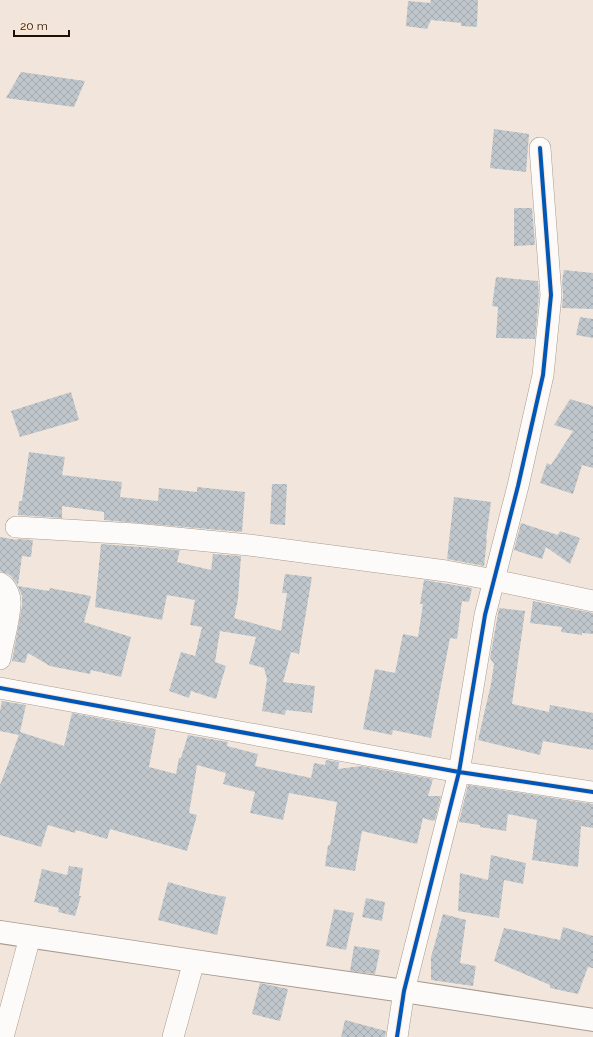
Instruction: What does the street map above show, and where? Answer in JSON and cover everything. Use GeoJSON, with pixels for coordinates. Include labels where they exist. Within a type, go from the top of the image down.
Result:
{"type":"FeatureCollection","features":[{"type":"Feature","properties":{"kind":"main road"},"geometry":{"type":"LineString","coordinates":[[0,932],[593,1020]]}},
{"type":"Feature","properties":{"kind":"street"},"geometry":{"type":"LineString","coordinates":[[397,1037],[404,991],[459,772],[485,615],[518,486],[543,375],[551,295],[540,148]]}},
{"type":"Feature","properties":{"kind":"street"},"geometry":{"type":"LineString","coordinates":[[16,527],[135,534],[249,545],[446,571],[593,601]]}},
{"type":"Feature","properties":{"kind":"street"},"geometry":{"type":"LineString","coordinates":[[0,583],[9,593],[11,604],[0,658]]}},
{"type":"Feature","properties":{"kind":"street"},"geometry":{"type":"LineString","coordinates":[[0,688],[459,772],[593,792]]}},
{"type":"Feature","properties":{"kind":"street"},"geometry":{"type":"LineString","coordinates":[[3,1037],[30,937]]}},
{"type":"Feature","properties":{"kind":"street"},"geometry":{"type":"LineString","coordinates":[[173,1037],[194,962]]}},
{"type":"Feature","properties":{"kind":"building"},"geometry":{"type":"Polygon","coordinates":[[[431,0],[478,0],[477,27],[461,26],[461,23],[431,20],[427,29],[406,26],[408,1],[430,3],[431,0]]]}},
{"type":"Feature","properties":{"kind":"building"},"geometry":{"type":"Polygon","coordinates":[[[21,72],[85,81],[74,107],[6,98],[21,72]]]}},
{"type":"Feature","properties":{"kind":"building"},"geometry":{"type":"Polygon","coordinates":[[[494,129],[529,134],[526,172],[490,168],[494,129]]]}},
{"type":"Feature","properties":{"kind":"building"},"geometry":{"type":"Polygon","coordinates":[[[514,208],[532,208],[535,245],[514,246],[514,208]]]}},
{"type":"Feature","properties":{"kind":"building"},"geometry":{"type":"Polygon","coordinates":[[[564,270],[593,273],[593,309],[562,308],[562,281],[564,270]]]}},
{"type":"Feature","properties":{"kind":"building"},"geometry":{"type":"Polygon","coordinates":[[[496,277],[538,281],[539,295],[535,339],[496,338],[498,307],[492,306],[496,277]]]}},
{"type":"Feature","properties":{"kind":"building"},"geometry":{"type":"Polygon","coordinates":[[[580,317],[593,319],[593,338],[576,335],[580,317]]]}},
{"type":"Feature","properties":{"kind":"building"},"geometry":{"type":"Polygon","coordinates":[[[71,392],[79,420],[20,437],[11,411],[71,392]]]}},
{"type":"Feature","properties":{"kind":"building"},"geometry":{"type":"Polygon","coordinates":[[[570,399],[593,406],[593,468],[582,465],[573,494],[540,483],[547,463],[551,465],[573,431],[554,425],[570,399]]]}},
{"type":"Feature","properties":{"kind":"building"},"geometry":{"type":"Polygon","coordinates":[[[29,452],[65,457],[62,475],[122,482],[120,497],[158,501],[159,488],[197,492],[197,487],[245,492],[242,532],[104,520],[104,512],[62,506],[62,518],[18,515],[19,501],[22,501],[29,452]]]}},
{"type":"Feature","properties":{"kind":"building"},"geometry":{"type":"Polygon","coordinates":[[[272,484],[287,484],[285,525],[270,524],[272,484]]]}},
{"type":"Feature","properties":{"kind":"building"},"geometry":{"type":"Polygon","coordinates":[[[454,497],[491,502],[484,566],[447,559],[454,497]]]}},
{"type":"Feature","properties":{"kind":"building"},"geometry":{"type":"Polygon","coordinates":[[[521,523],[558,535],[560,531],[580,538],[570,564],[546,547],[542,559],[514,550],[521,523]]]}},
{"type":"Feature","properties":{"kind":"building"},"geometry":{"type":"Polygon","coordinates":[[[0,537],[17,540],[33,540],[31,557],[22,556],[18,585],[10,575],[0,571],[0,537]]]}},
{"type":"Feature","properties":{"kind":"building"},"geometry":{"type":"Polygon","coordinates":[[[101,544],[180,550],[177,562],[211,570],[213,554],[241,556],[238,599],[234,618],[281,631],[287,593],[282,593],[285,574],[312,577],[299,654],[291,652],[283,682],[315,686],[312,713],[286,710],[285,715],[262,711],[267,679],[264,668],[249,664],[256,637],[220,631],[215,662],[226,666],[216,699],[191,691],[189,698],[169,691],[181,652],[195,656],[202,627],[190,625],[195,600],[167,595],[162,620],[95,607],[101,544]]]}},
{"type":"Feature","properties":{"kind":"building"},"geometry":{"type":"Polygon","coordinates":[[[424,580],[472,588],[469,602],[462,601],[457,639],[450,638],[431,738],[393,730],[392,735],[363,729],[375,669],[395,673],[403,634],[418,637],[423,604],[420,604],[424,580]]]}},
{"type":"Feature","properties":{"kind":"building"},"geometry":{"type":"Polygon","coordinates":[[[18,586],[49,591],[50,588],[91,596],[84,622],[131,637],[121,677],[91,670],[90,674],[50,666],[28,653],[25,663],[12,661],[22,606],[22,596],[18,586]]]}},
{"type":"Feature","properties":{"kind":"building"},"geometry":{"type":"Polygon","coordinates":[[[533,601],[593,613],[593,634],[582,633],[582,635],[561,632],[562,627],[530,623],[533,601]]]}},
{"type":"Feature","properties":{"kind":"building"},"geometry":{"type":"Polygon","coordinates":[[[499,608],[525,611],[512,704],[549,712],[550,705],[593,713],[593,750],[543,741],[540,755],[478,740],[491,684],[494,664],[490,658],[499,608]]]}},
{"type":"Feature","properties":{"kind":"building"},"geometry":{"type":"Polygon","coordinates":[[[2,701],[26,705],[20,732],[64,746],[72,713],[156,729],[149,767],[176,774],[179,758],[181,758],[188,735],[228,742],[227,746],[258,754],[255,766],[311,778],[314,763],[325,765],[326,760],[339,762],[338,769],[361,766],[433,779],[428,796],[441,796],[435,820],[433,821],[423,818],[417,844],[362,831],[355,871],[325,866],[337,802],[289,793],[283,820],[250,813],[255,792],[223,784],[226,773],[197,765],[189,813],[197,815],[187,851],[110,829],[107,839],[76,830],[75,833],[48,825],[41,847],[0,835],[0,785],[19,735],[0,731],[0,711],[2,701]]]}},
{"type":"Feature","properties":{"kind":"building"},"geometry":{"type":"Polygon","coordinates":[[[468,785],[593,804],[593,828],[581,826],[578,867],[532,860],[537,820],[508,814],[506,831],[459,822],[468,785]]]}},
{"type":"Feature","properties":{"kind":"building"},"geometry":{"type":"Polygon","coordinates":[[[491,855],[526,863],[523,884],[504,880],[499,918],[458,911],[460,873],[488,880],[491,855]]]}},
{"type":"Feature","properties":{"kind":"building"},"geometry":{"type":"Polygon","coordinates":[[[69,866],[83,868],[79,896],[81,896],[75,916],[58,912],[59,908],[34,902],[42,869],[67,875],[69,866]]]}},
{"type":"Feature","properties":{"kind":"building"},"geometry":{"type":"Polygon","coordinates":[[[168,882],[226,897],[217,935],[158,920],[168,882]]]}},
{"type":"Feature","properties":{"kind":"building"},"geometry":{"type":"Polygon","coordinates":[[[366,898],[385,902],[382,921],[362,917],[366,898]]]}},
{"type":"Feature","properties":{"kind":"building"},"geometry":{"type":"Polygon","coordinates":[[[334,909],[354,913],[346,950],[326,946],[334,909]]]}},
{"type":"Feature","properties":{"kind":"building"},"geometry":{"type":"Polygon","coordinates":[[[443,914],[466,920],[460,963],[476,966],[473,986],[431,980],[431,957],[443,914]]]}},
{"type":"Feature","properties":{"kind":"building"},"geometry":{"type":"Polygon","coordinates":[[[563,927],[593,936],[593,968],[588,967],[578,994],[550,988],[550,985],[494,961],[504,928],[560,940],[563,927]]]}},
{"type":"Feature","properties":{"kind":"building"},"geometry":{"type":"Polygon","coordinates":[[[354,946],[380,950],[375,974],[350,971],[354,946]]]}},
{"type":"Feature","properties":{"kind":"building"},"geometry":{"type":"Polygon","coordinates":[[[260,983],[288,989],[280,1021],[252,1014],[260,983]]]}},
{"type":"Feature","properties":{"kind":"building"},"geometry":{"type":"Polygon","coordinates":[[[345,1020],[386,1031],[385,1037],[341,1037],[345,1020]]]}},
{"type":"Feature","properties":{"kind":"cycle path"},"geometry":{"type":"LineString","coordinates":[[397,1037],[404,991],[459,772],[485,615],[518,486],[543,375],[551,295],[540,148]]}},
{"type":"Feature","properties":{"kind":"cycle path"},"geometry":{"type":"LineString","coordinates":[[0,688],[459,772],[593,792]]}}]}
